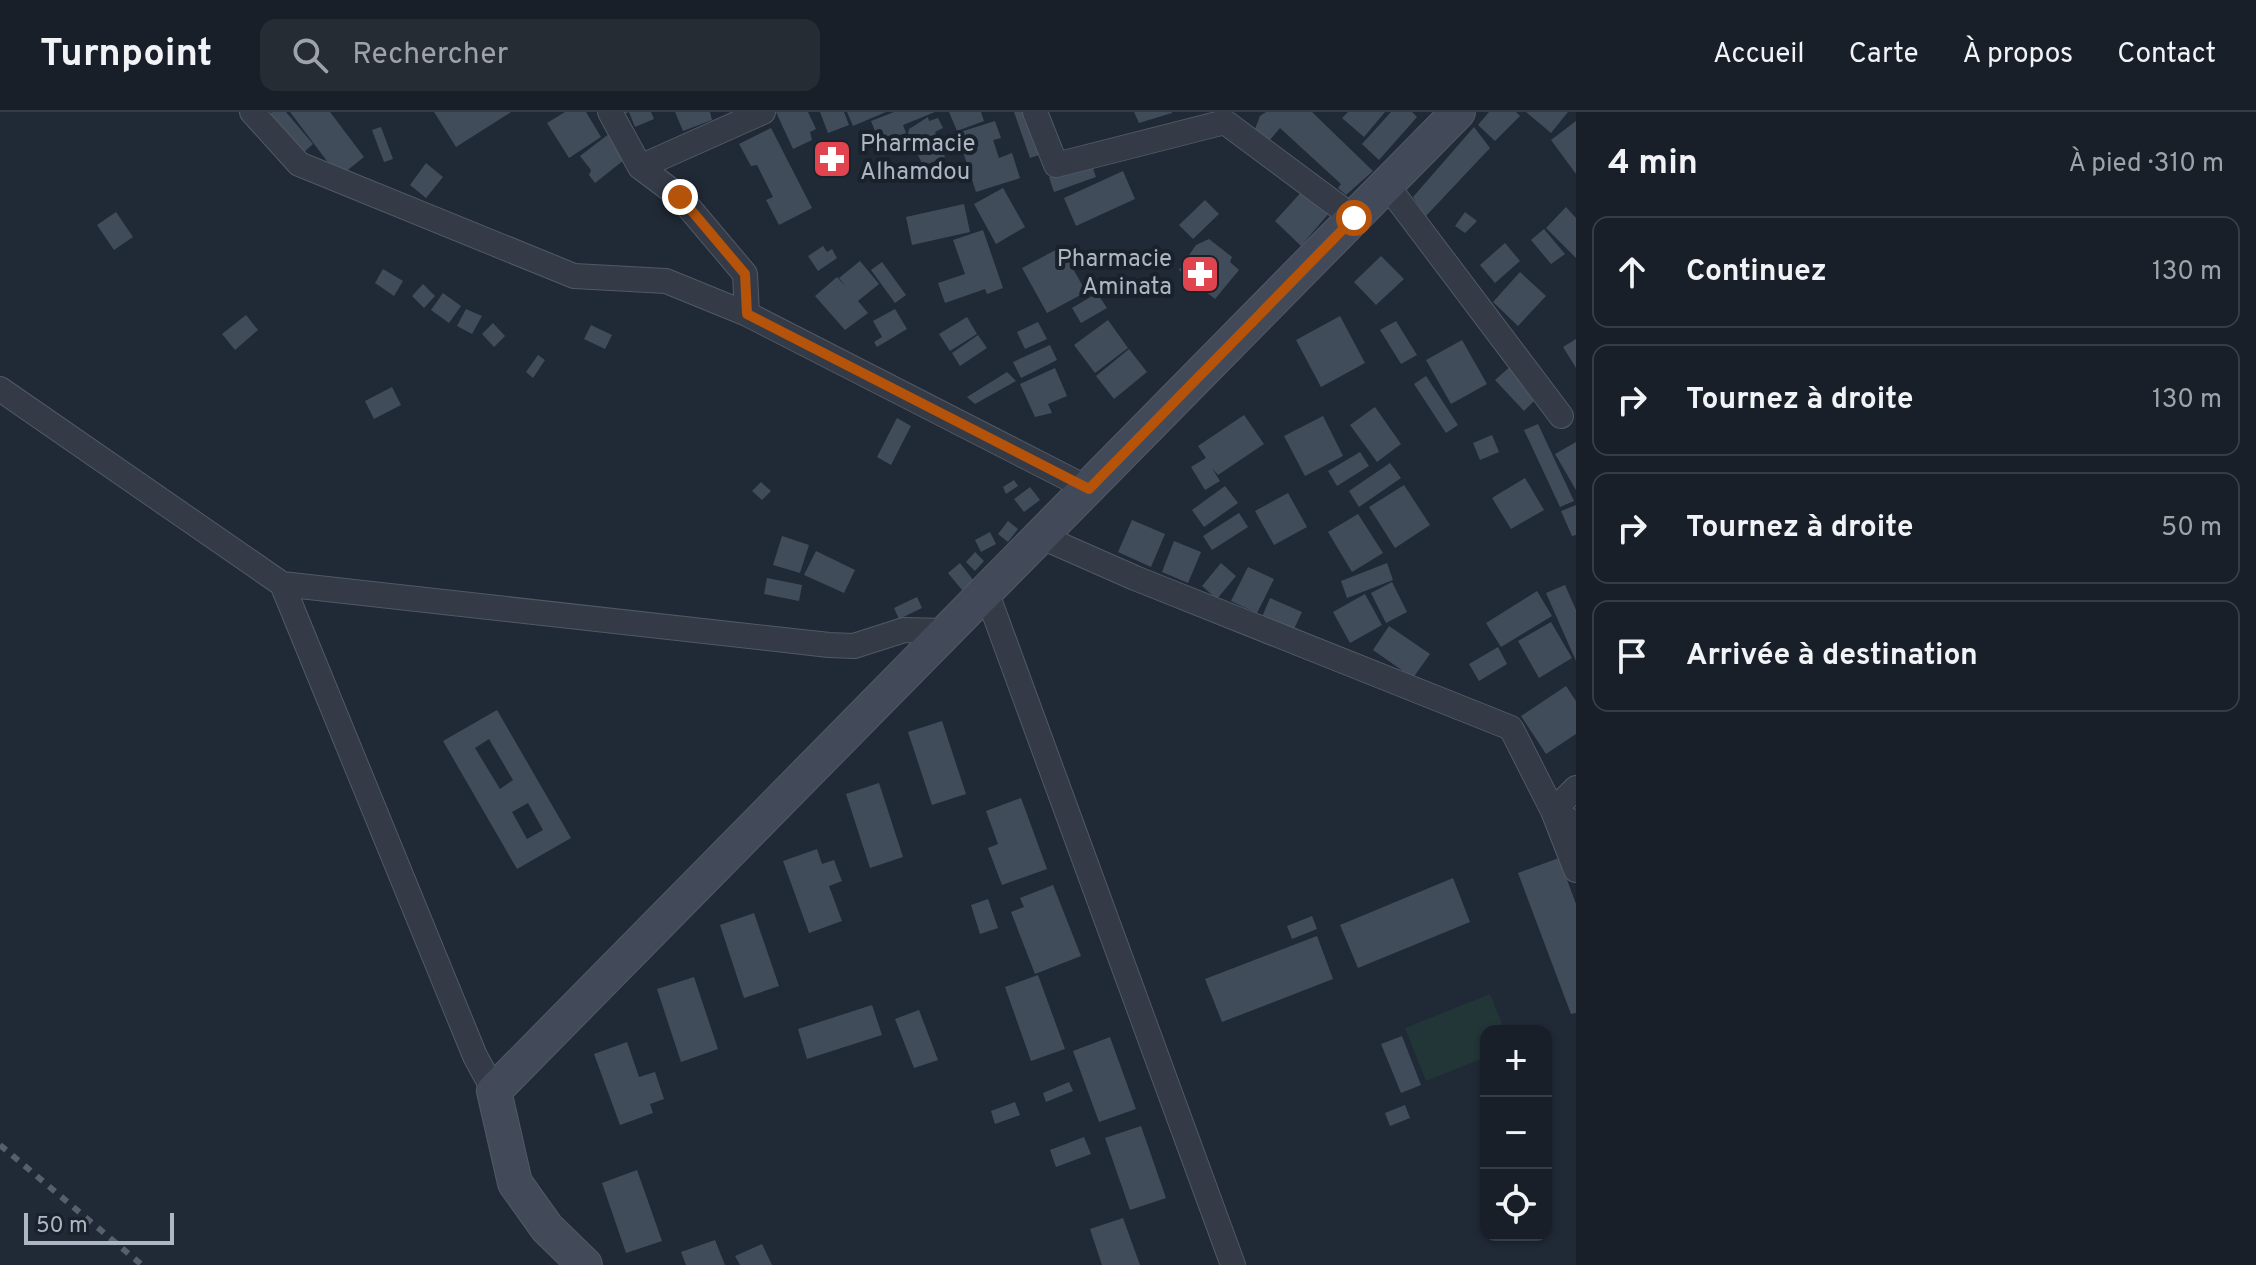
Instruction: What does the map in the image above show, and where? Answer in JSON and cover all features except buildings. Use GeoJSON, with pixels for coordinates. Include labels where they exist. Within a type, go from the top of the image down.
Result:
{"type":"FeatureCollection","features":[{"type":"Feature","properties":{"kind":"street"},"geometry":{"type":"LineString","coordinates":[[252,112],[299,164],[574,276],[666,281],[747,314],[1089,489]]}},
{"type":"Feature","properties":{"kind":"street"},"geometry":{"type":"LineString","coordinates":[[610,112],[640,167],[680,197],[745,274],[747,314]]}},
{"type":"Feature","properties":{"kind":"street"},"geometry":{"type":"LineString","coordinates":[[640,167],[763,112]]}},
{"type":"Feature","properties":{"kind":"street"},"geometry":{"type":"LineString","coordinates":[[1035,112],[1056,165],[1225,122],[1354,218]]}},
{"type":"Feature","properties":{"kind":"street"},"geometry":{"type":"LineString","coordinates":[[494,1091],[1458,112]]}},
{"type":"Feature","properties":{"kind":"street"},"geometry":{"type":"LineString","coordinates":[[1386,184],[1561,416]]}},
{"type":"Feature","properties":{"kind":"street"},"geometry":{"type":"LineString","coordinates":[[0,389],[282,584],[829,645],[854,646],[904,630],[945,631]]}},
{"type":"Feature","properties":{"kind":"street"},"geometry":{"type":"LineString","coordinates":[[1042,537],[1135,578],[1511,728],[1553,811],[1576,870]]}},
{"type":"Feature","properties":{"kind":"street"},"geometry":{"type":"LineString","coordinates":[[282,584],[475,1056],[494,1091],[515,1183],[547,1228],[585,1265]]}},
{"type":"Feature","properties":{"kind":"street"},"geometry":{"type":"LineString","coordinates":[[986,591],[1233,1265]]}},
{"type":"Feature","properties":{"kind":"street"},"geometry":{"type":"LineString","coordinates":[[1553,811],[1576,788]]}},
{"type":"Feature","properties":{"kind":"street"},"geometry":{"type":"LineString","coordinates":[[1553,811],[1576,824]]}},
{"type":"Feature","properties":{"kind":"shaded area"},"geometry":{"type":"Polygon","coordinates":[[[1490,994],[1503,1025],[1480,1025],[1480,1059],[1426,1081],[1405,1028],[1490,994]]]}},
{"type":"Feature","properties":{"kind":"railway"},"geometry":{"type":"LineString","coordinates":[[0,1145],[142,1265]]}},
{"type":"Feature","properties":{"kind":"place","name":"Pharmacie Alhamdou"},"geometry":{"type":"Point","coordinates":[832,159]}},
{"type":"Feature","properties":{"kind":"place","name":"Pharmacie Aminata"},"geometry":{"type":"Point","coordinates":[1200,274]}},
{"type":"Feature","properties":{"kind":"route"},"geometry":{"type":"LineString","coordinates":[[680,197],[745,274],[747,314],[1089,489],[1354,218]]}}]}
